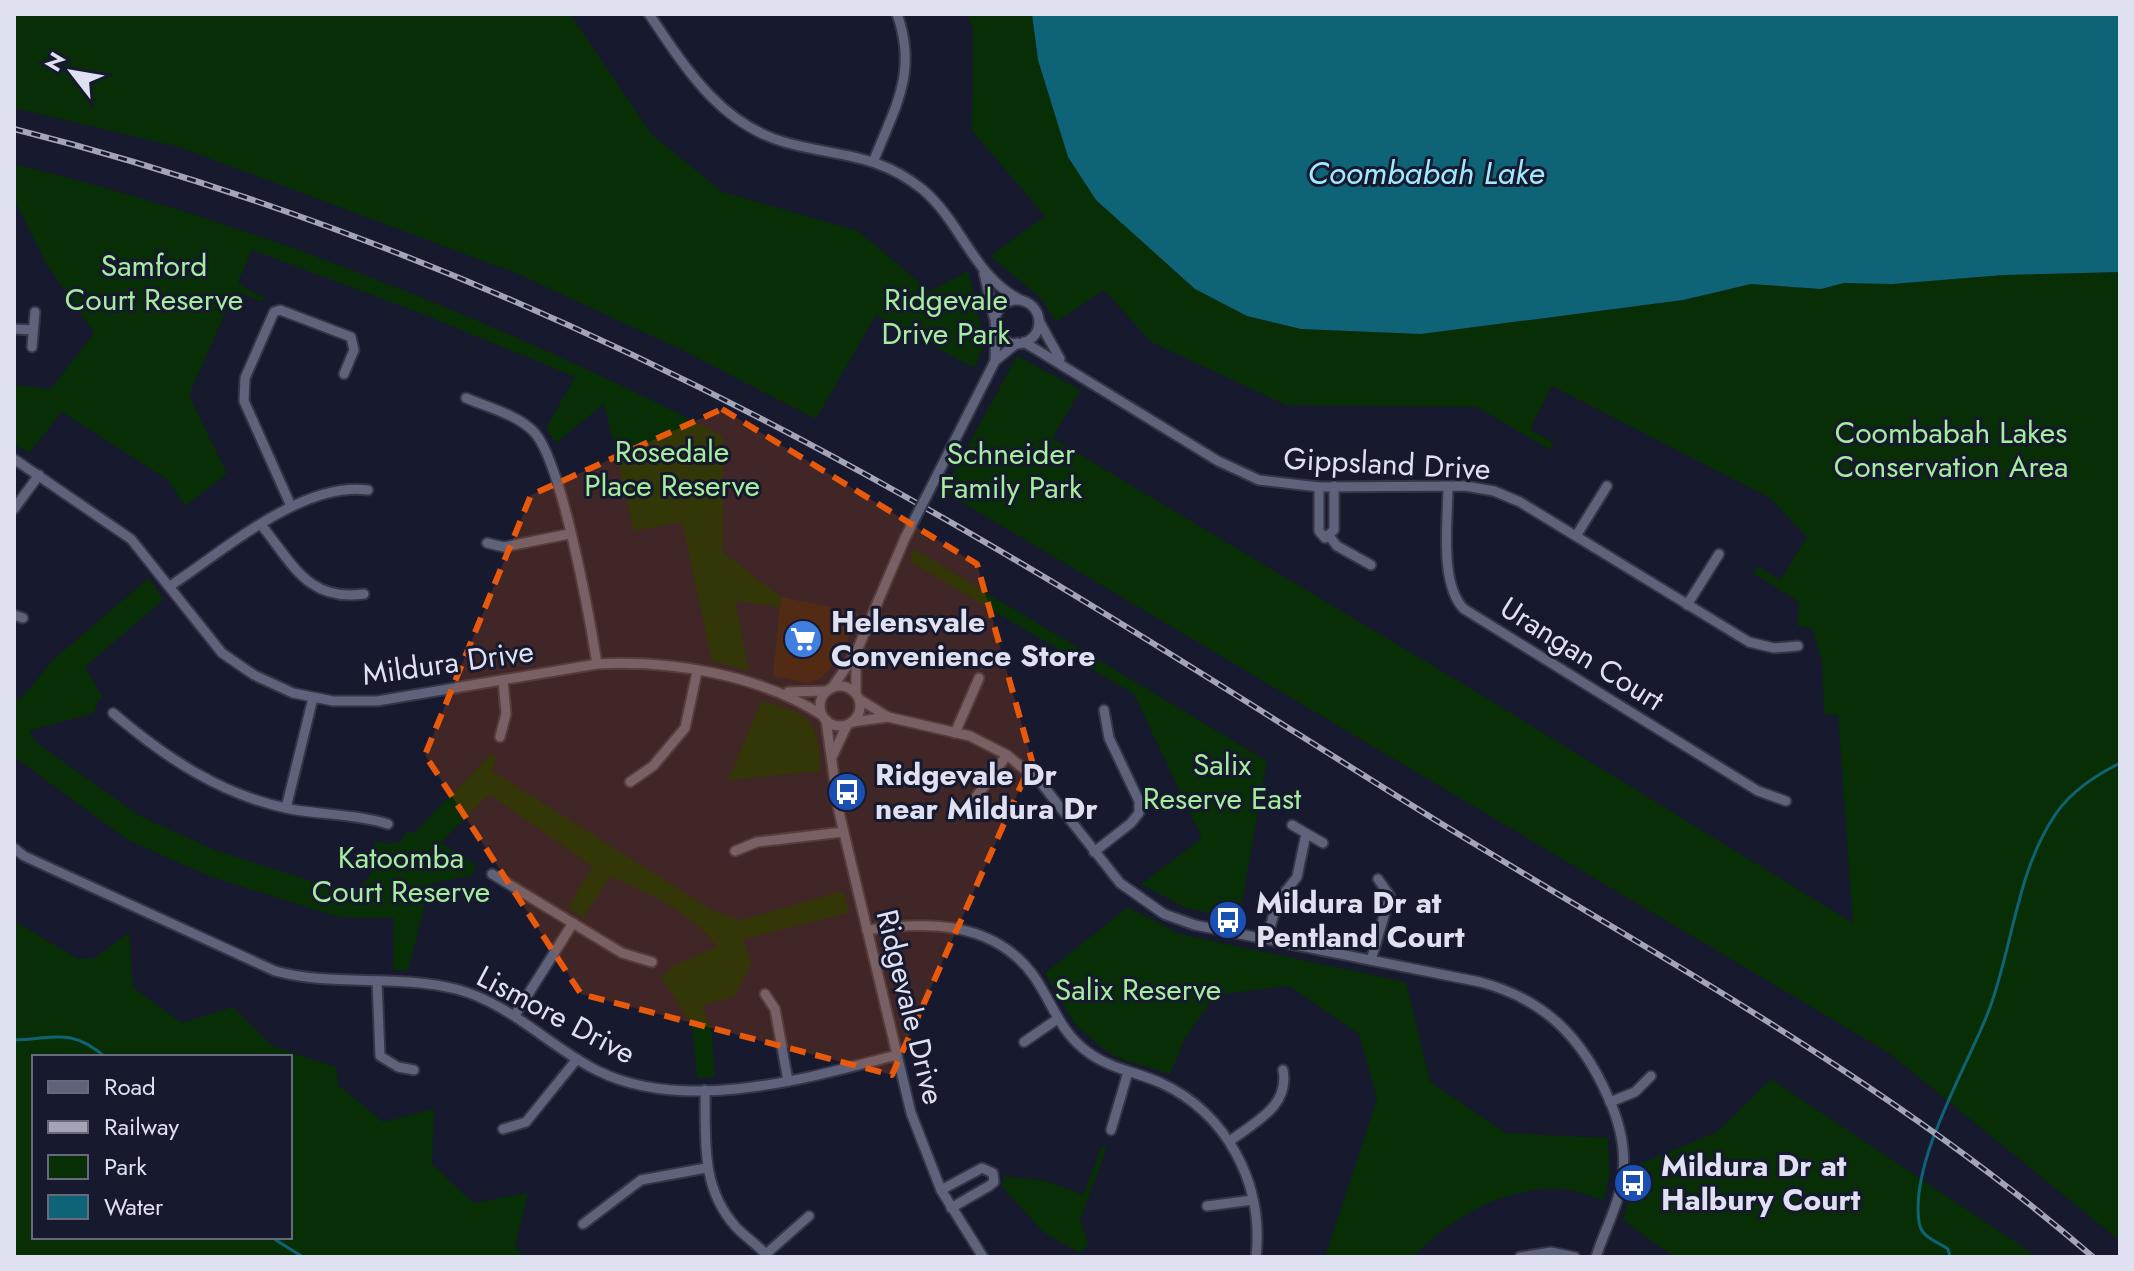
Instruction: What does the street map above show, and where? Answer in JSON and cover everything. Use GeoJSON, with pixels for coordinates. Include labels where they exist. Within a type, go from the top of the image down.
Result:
{"type":"FeatureCollection","features":[{"type":"Feature","properties":{"kind":"street"},"geometry":{"type":"LineString","coordinates":[[649,14],[693,78],[740,121],[781,141],[874,160],[905,176],[934,201],[983,270],[1008,294],[1034,308],[1039,321],[1035,334],[995,361]]}},
{"type":"Feature","properties":{"kind":"street"},"geometry":{"type":"LineString","coordinates":[[874,160],[906,72],[907,46],[897,14]]}},
{"type":"Feature","properties":{"kind":"street"},"geometry":{"type":"LineString","coordinates":[[888,717],[836,726],[824,718],[820,703],[856,653],[905,538],[995,361],[996,325],[983,270]]}},
{"type":"Feature","properties":{"kind":"street"},"geometry":{"type":"LineString","coordinates":[[996,325],[1004,304],[1023,301]]}},
{"type":"Feature","properties":{"kind":"street"},"geometry":{"type":"LineString","coordinates":[[291,506],[244,401],[245,378],[274,312],[280,310],[351,337],[354,350],[344,374]]}},
{"type":"Feature","properties":{"kind":"street"},"geometry":{"type":"LineString","coordinates":[[32,347],[35,312]]}},
{"type":"Feature","properties":{"kind":"street","name":"Gippsland Drive"},"geometry":{"type":"LineString","coordinates":[[1039,321],[1061,362]]}},
{"type":"Feature","properties":{"kind":"street"},"geometry":{"type":"LineString","coordinates":[[996,325],[1004,339],[1021,343]]}},
{"type":"Feature","properties":{"kind":"street"},"geometry":{"type":"LineString","coordinates":[[14,329],[33,330]]}},
{"type":"Feature","properties":{"kind":"street","name":"Gippsland Drive"},"geometry":{"type":"LineString","coordinates":[[1021,343],[1061,362],[1231,468],[1275,484],[1319,487],[1448,486],[1502,493],[1749,642],[1774,648],[1798,646]]}},
{"type":"Feature","properties":{"kind":"street"},"geometry":{"type":"LineString","coordinates":[[466,398],[520,421],[540,439],[550,458],[597,664]]}},
{"type":"Feature","properties":{"kind":"street","name":"Mildura Drive"},"geometry":{"type":"LineString","coordinates":[[14,459],[118,528],[146,555],[194,622],[222,653],[270,684],[313,698],[377,701],[597,664],[647,663],[784,692],[829,690]]}},
{"type":"Feature","properties":{"kind":"street"},"geometry":{"type":"LineString","coordinates":[[14,509],[39,475]]}},
{"type":"Feature","properties":{"kind":"street"},"geometry":{"type":"LineString","coordinates":[[1330,537],[1334,530],[1334,486]]}},
{"type":"Feature","properties":{"kind":"street","name":"Urangan Court"},"geometry":{"type":"LineString","coordinates":[[1448,486],[1449,582],[1454,597],[1464,609],[1758,791],[1786,801]]}},
{"type":"Feature","properties":{"kind":"street"},"geometry":{"type":"LineString","coordinates":[[1576,536],[1607,486]]}},
{"type":"Feature","properties":{"kind":"street"},"geometry":{"type":"LineString","coordinates":[[1319,487],[1319,531],[1323,537],[1330,537]]}},
{"type":"Feature","properties":{"kind":"street"},"geometry":{"type":"LineString","coordinates":[[170,586],[291,506],[333,489],[368,490]]}},
{"type":"Feature","properties":{"kind":"street"},"geometry":{"type":"LineString","coordinates":[[262,526],[317,589],[343,597],[364,594]]}},
{"type":"Feature","properties":{"kind":"street"},"geometry":{"type":"LineString","coordinates":[[487,543],[504,547],[569,534]]}},
{"type":"Feature","properties":{"kind":"street"},"geometry":{"type":"LineString","coordinates":[[1330,537],[1337,546],[1371,565]]}},
{"type":"Feature","properties":{"kind":"street"},"geometry":{"type":"LineString","coordinates":[[1687,605],[1719,554]]}},
{"type":"Feature","properties":{"kind":"street"},"geometry":{"type":"LineString","coordinates":[[850,723],[859,711],[856,653]]}},
{"type":"Feature","properties":{"kind":"street"},"geometry":{"type":"LineString","coordinates":[[630,782],[653,766],[685,728],[697,672]]}},
{"type":"Feature","properties":{"kind":"street"},"geometry":{"type":"LineString","coordinates":[[955,733],[979,678]]}},
{"type":"Feature","properties":{"kind":"street"},"geometry":{"type":"LineString","coordinates":[[500,737],[506,714],[503,680]]}},
{"type":"Feature","properties":{"kind":"street"},"geometry":{"type":"LineString","coordinates":[[829,690],[845,686],[888,717],[955,733],[1007,755],[1041,783],[1120,883],[1164,914],[1195,925],[1503,988],[1537,1005],[1580,1044],[1594,1065],[1622,1136],[1624,1166],[1617,1202],[1596,1257]]}},
{"type":"Feature","properties":{"kind":"street","name":"Mildura Drive"},"geometry":{"type":"LineString","coordinates":[[784,692],[824,718]]}},
{"type":"Feature","properties":{"kind":"street"},"geometry":{"type":"LineString","coordinates":[[286,808],[313,698]]}},
{"type":"Feature","properties":{"kind":"street"},"geometry":{"type":"LineString","coordinates":[[1094,852],[1139,813],[1139,801],[1109,738],[1104,710]]}},
{"type":"Feature","properties":{"kind":"street"},"geometry":{"type":"LineString","coordinates":[[113,713],[152,746],[188,770],[238,793],[286,808],[366,817],[388,824]]}},
{"type":"Feature","properties":{"kind":"street","name":"Ridgevale Drive"},"geometry":{"type":"LineString","coordinates":[[824,718],[833,755],[836,799],[843,832],[918,1136],[941,1190],[983,1257]]}},
{"type":"Feature","properties":{"kind":"street","name":"Ridgevale Drive"},"geometry":{"type":"LineString","coordinates":[[833,755],[850,723]]}},
{"type":"Feature","properties":{"kind":"street"},"geometry":{"type":"LineString","coordinates":[[968,808],[1007,755]]}},
{"type":"Feature","properties":{"kind":"street"},"geometry":{"type":"LineString","coordinates":[[1292,825],[1323,843]]}},
{"type":"Feature","properties":{"kind":"street"},"geometry":{"type":"LineString","coordinates":[[735,851],[757,842],[843,832]]}},
{"type":"Feature","properties":{"kind":"street"},"geometry":{"type":"LineString","coordinates":[[1267,939],[1277,902],[1297,877],[1306,834]]}},
{"type":"Feature","properties":{"kind":"street","name":"Lismore Drive"},"geometry":{"type":"LineString","coordinates":[[14,848],[24,856],[275,971],[305,979],[377,981],[456,989],[515,1015],[577,1059],[620,1081],[705,1090],[788,1081],[897,1055]]}},
{"type":"Feature","properties":{"kind":"street"},"geometry":{"type":"LineString","coordinates":[[492,874],[622,953],[652,962]]}},
{"type":"Feature","properties":{"kind":"street"},"geometry":{"type":"LineString","coordinates":[[1371,960],[1390,896],[1378,879]]}},
{"type":"Feature","properties":{"kind":"street"},"geometry":{"type":"LineString","coordinates":[[515,1015],[573,923]]}},
{"type":"Feature","properties":{"kind":"street"},"geometry":{"type":"LineString","coordinates":[[867,930],[953,926],[988,938],[1013,954],[1033,975],[1056,1020],[1090,1054],[1128,1072],[1162,1083],[1185,1097],[1218,1125],[1230,1141],[1245,1172],[1259,1223],[1256,1257]]}},
{"type":"Feature","properties":{"kind":"street"},"geometry":{"type":"LineString","coordinates":[[193,948],[199,937]]}},
{"type":"Feature","properties":{"kind":"street"},"geometry":{"type":"LineString","coordinates":[[377,981],[380,1056],[398,1067],[414,1070]]}},
{"type":"Feature","properties":{"kind":"street"},"geometry":{"type":"LineString","coordinates":[[765,994],[775,1009],[788,1081]]}},
{"type":"Feature","properties":{"kind":"street"},"geometry":{"type":"LineString","coordinates":[[1024,1042],[1056,1020]]}},
{"type":"Feature","properties":{"kind":"street"},"geometry":{"type":"LineString","coordinates":[[503,1129],[526,1122],[577,1059]]}},
{"type":"Feature","properties":{"kind":"street"},"geometry":{"type":"LineString","coordinates":[[1230,1141],[1279,1102],[1284,1090],[1283,1070]]}},
{"type":"Feature","properties":{"kind":"street"},"geometry":{"type":"LineString","coordinates":[[1111,1130],[1128,1072]]}},
{"type":"Feature","properties":{"kind":"street"},"geometry":{"type":"LineString","coordinates":[[1610,1102],[1635,1092],[1651,1076]]}},
{"type":"Feature","properties":{"kind":"street"},"geometry":{"type":"LineString","coordinates":[[705,1090],[706,1168],[725,1213],[767,1255],[809,1216]]}},
{"type":"Feature","properties":{"kind":"street"},"geometry":{"type":"LineString","coordinates":[[583,1224],[641,1180],[706,1168]]}},
{"type":"Feature","properties":{"kind":"street"},"geometry":{"type":"LineString","coordinates":[[941,1190],[982,1168],[993,1173],[992,1184],[951,1208]]}},
{"type":"Feature","properties":{"kind":"street"},"geometry":{"type":"LineString","coordinates":[[1207,1206],[1253,1200]]}},
{"type":"Feature","properties":{"kind":"street"},"geometry":{"type":"LineString","coordinates":[[1520,1257],[1551,1252],[1575,1257]]}},
{"type":"Feature","properties":{"kind":"highlighted area"},"geometry":{"type":"Polygon","coordinates":[[[722,409],[977,564],[1032,761],[892,1075],[581,994],[425,755],[531,495],[722,409]]]}},
{"type":"Feature","properties":{"kind":"shaded area"},"geometry":{"type":"Polygon","coordinates":[[[781,597],[859,613],[840,658],[821,678],[809,683],[773,676],[781,597]]]}},
{"type":"Feature","properties":{"kind":"green space","name":"Ridgevale Drive Park"},"geometry":{"type":"Polygon","coordinates":[[[14,14],[570,14],[652,135],[723,192],[858,231],[930,291],[968,271],[985,343],[974,368],[876,315],[816,419],[682,350],[518,274],[179,147],[14,108],[14,14]]]}},
{"type":"Feature","properties":{"kind":"green space","name":"Coombabah Lakes Conservation Area"},"geometry":{"type":"Polygon","coordinates":[[[967,14],[1032,14],[1038,60],[1068,157],[1096,200],[1195,289],[1247,316],[1301,329],[1421,334],[1683,300],[1751,284],[1821,289],[1844,283],[1892,284],[2003,275],[2120,272],[2120,1241],[1889,1053],[943,491],[1017,356],[1081,390],[1052,438],[1455,679],[1853,923],[1838,715],[1824,714],[1822,662],[1812,628],[1797,626],[1799,602],[1753,573],[1758,566],[1780,580],[1807,537],[1770,498],[1552,386],[1530,429],[1554,443],[1550,450],[1477,407],[1286,405],[1151,342],[1104,290],[1056,322],[1042,299],[990,256],[1045,216],[972,131],[973,29],[967,14]]]}},
{"type":"Feature","properties":{"kind":"green space","name":"Samford Court Reserve"},"geometry":{"type":"Polygon","coordinates":[[[14,164],[197,216],[376,279],[552,353],[723,436],[723,552],[781,597],[780,607],[735,601],[749,671],[712,661],[682,522],[634,531],[604,404],[556,443],[546,428],[575,377],[425,315],[252,250],[238,283],[265,298],[262,302],[235,291],[189,395],[227,474],[185,506],[168,480],[62,412],[29,453],[14,444],[14,385],[51,389],[94,333],[47,265],[14,199],[14,164]]]}},
{"type":"Feature","properties":{"kind":"green space","name":"Salix Reserve East"},"geometry":{"type":"Polygon","coordinates":[[[914,549],[1267,761],[1239,919],[1186,908],[1141,884],[1202,838],[1134,694],[909,561],[914,549]]]}},
{"type":"Feature","properties":{"kind":"green space","name":"Katoomba Court Reserve"},"geometry":{"type":"Polygon","coordinates":[[[149,578],[163,600],[85,667],[103,697],[94,713],[29,731],[38,744],[140,816],[217,851],[353,894],[370,876],[375,840],[386,844],[400,842],[407,831],[414,833],[491,754],[496,758],[492,771],[712,910],[741,920],[843,891],[849,913],[743,939],[752,963],[734,997],[702,1005],[712,1032],[715,1077],[697,1078],[692,1025],[661,977],[675,965],[717,946],[682,913],[610,876],[584,918],[568,908],[592,866],[489,794],[441,843],[475,864],[473,875],[430,884],[408,971],[393,970],[394,918],[338,917],[209,876],[128,840],[14,757],[14,696],[20,700],[53,660],[149,578]]]}},
{"type":"Feature","properties":{"kind":"green space"},"geometry":{"type":"Polygon","coordinates":[[[762,701],[791,710],[809,722],[818,741],[820,771],[728,780],[762,701]]]}},
{"type":"Feature","properties":{"kind":"green space","name":"Salix Reserve"},"geometry":{"type":"Polygon","coordinates":[[[1128,907],[1179,934],[1406,982],[1430,1082],[1506,1133],[1608,1138],[1610,1174],[1603,1200],[1561,1189],[1519,1193],[1480,1207],[1461,1218],[1413,1257],[1325,1257],[1377,1099],[1359,1034],[1289,986],[1215,995],[1185,1039],[1170,1074],[1118,1058],[1074,1023],[1045,973],[1128,907]]]}},
{"type":"Feature","properties":{"kind":"green space"},"geometry":{"type":"Polygon","coordinates":[[[14,921],[78,959],[95,958],[129,932],[133,988],[182,1023],[233,1007],[272,1046],[336,1067],[338,1085],[383,1122],[434,1109],[432,1164],[473,1203],[528,1193],[515,1246],[524,1257],[14,1257],[14,921]]]}},
{"type":"Feature","properties":{"kind":"green space"},"geometry":{"type":"Polygon","coordinates":[[[1771,1079],[2038,1257],[1674,1257],[1623,1220],[1637,1165],[1717,1132],[1771,1079]]]}},
{"type":"Feature","properties":{"kind":"green space"},"geometry":{"type":"Polygon","coordinates":[[[1102,1146],[1107,1148],[1080,1220],[1089,1245],[1080,1253],[1044,1233],[1002,1187],[1004,1176],[1047,1181],[1083,1195],[1102,1146]]]}},
{"type":"Feature","properties":{"kind":"water","name":"Coombabah Lake"},"geometry":{"type":"Polygon","coordinates":[[[1032,14],[2120,14],[2120,272],[2003,275],[1892,284],[1844,283],[1821,289],[1751,284],[1683,300],[1421,334],[1301,329],[1247,316],[1195,289],[1096,200],[1068,157],[1038,60],[1032,14]]]}},
{"type":"Feature","properties":{"kind":"waterway"},"geometry":{"type":"LineString","coordinates":[[1950,1257],[1948,1249],[1926,1235],[1919,1222],[1919,1197],[1931,1143],[1989,1010],[2023,886],[2042,837],[2055,815],[2076,791],[2120,763]]}},
{"type":"Feature","properties":{"kind":"waterway"},"geometry":{"type":"LineString","coordinates":[[14,1040],[72,1038],[102,1055]]}},
{"type":"Feature","properties":{"kind":"waterway"},"geometry":{"type":"LineString","coordinates":[[274,1239],[303,1257]]}},
{"type":"Feature","properties":{"kind":"railway"},"geometry":{"type":"LineString","coordinates":[[14,129],[131,161],[360,238],[583,332],[800,439],[1041,575],[1774,1026],[1938,1136],[2093,1257]]}},
{"type":"Feature","properties":{"kind":"place","name":"Helensvale Convenience Store"},"geometry":{"type":"Point","coordinates":[803,639]}},
{"type":"Feature","properties":{"kind":"place","name":"Ridgevale Dr near Mildura Dr"},"geometry":{"type":"Point","coordinates":[847,792]}},
{"type":"Feature","properties":{"kind":"place","name":"Mildura Dr at Pentland Court"},"geometry":{"type":"Point","coordinates":[1228,920]}},
{"type":"Feature","properties":{"kind":"place","name":"Mildura Dr at Halbury Court"},"geometry":{"type":"Point","coordinates":[1633,1183]}},
{"type":"Feature","properties":{"kind":"park label","name":"Rosedale Place Reserve"},"geometry":{"type":"Point","coordinates":[672,469]}},
{"type":"Feature","properties":{"kind":"park label","name":"Schneider Family Park"},"geometry":{"type":"Point","coordinates":[1011,471]}}]}
